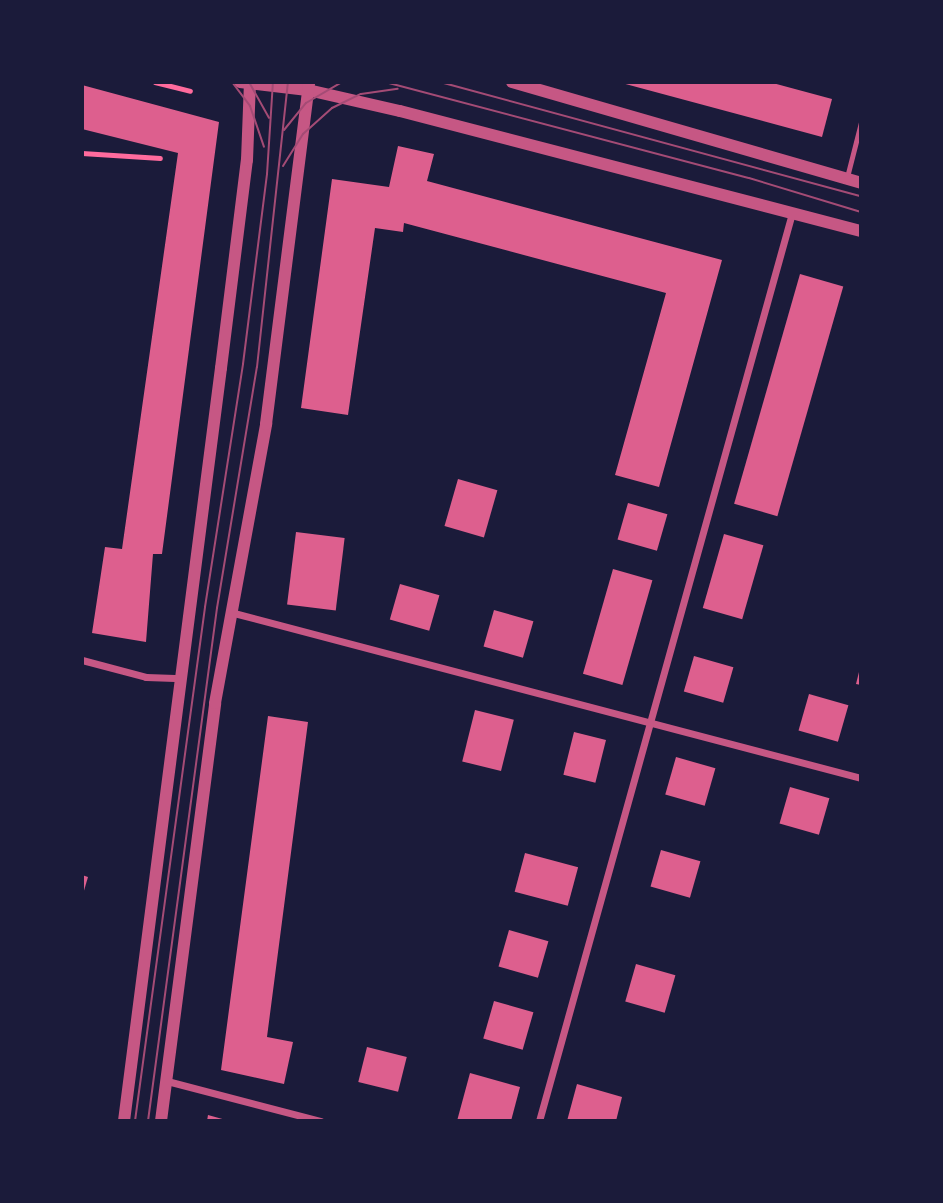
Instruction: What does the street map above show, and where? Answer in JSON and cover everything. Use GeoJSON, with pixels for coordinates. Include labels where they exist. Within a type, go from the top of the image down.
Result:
{"type":"FeatureCollection","features":[{"type":"Feature","properties":{"kind":"street"},"geometry":{"type":"LineString","coordinates":[[512,82],[861,183]]}},
{"type":"Feature","properties":{"kind":"street"},"geometry":{"type":"LineString","coordinates":[[124,1121],[245,174],[247,83],[308,86],[861,231]]}},
{"type":"Feature","properties":{"kind":"street"},"geometry":{"type":"LineString","coordinates":[[161,1121],[230,612],[247,542],[266,424],[308,86]]}},
{"type":"Feature","properties":{"kind":"street"},"geometry":{"type":"LineString","coordinates":[[539,1121],[654,721],[792,213]]}},
{"type":"Feature","properties":{"kind":"street"},"geometry":{"type":"LineString","coordinates":[[230,612],[654,721],[861,778]]}},
{"type":"Feature","properties":{"kind":"street"},"geometry":{"type":"LineString","coordinates":[[82,660],[146,677],[182,678]]}},
{"type":"Feature","properties":{"kind":"street"},"geometry":{"type":"LineString","coordinates":[[167,1081],[321,1121]]}},
{"type":"Feature","properties":{"kind":"lane"},"geometry":{"type":"LineString","coordinates":[[846,178],[861,122]]}},
{"type":"Feature","properties":{"kind":"path"},"geometry":{"type":"LineString","coordinates":[[155,82],[190,91]]}},
{"type":"Feature","properties":{"kind":"path"},"geometry":{"type":"LineString","coordinates":[[82,153],[160,158]]}},
{"type":"Feature","properties":{"kind":"building"},"geometry":{"type":"Polygon","coordinates":[[[618,82],[769,82],[832,99],[822,137],[618,82]]]}},
{"type":"Feature","properties":{"kind":"building"},"geometry":{"type":"Polygon","coordinates":[[[82,85],[219,122],[162,554],[153,554],[146,642],[92,633],[105,547],[122,549],[178,153],[82,129],[82,85]]]}},
{"type":"Feature","properties":{"kind":"building"},"geometry":{"type":"Polygon","coordinates":[[[398,146],[434,154],[427,181],[722,260],[659,487],[615,475],[666,293],[404,223],[403,232],[375,228],[348,415],[301,408],[332,179],[389,187],[398,146]]]}},
{"type":"Feature","properties":{"kind":"building"},"geometry":{"type":"Polygon","coordinates":[[[800,274],[843,286],[777,516],[734,504],[800,274]]]}},
{"type":"Feature","properties":{"kind":"building"},"geometry":{"type":"Polygon","coordinates":[[[458,479],[497,490],[484,537],[444,526],[458,479]]]}},
{"type":"Feature","properties":{"kind":"building"},"geometry":{"type":"Polygon","coordinates":[[[628,503],[667,514],[657,551],[618,540],[628,503]]]}},
{"type":"Feature","properties":{"kind":"building"},"geometry":{"type":"Polygon","coordinates":[[[296,532],[345,538],[336,610],[287,604],[296,532]]]}},
{"type":"Feature","properties":{"kind":"building"},"geometry":{"type":"Polygon","coordinates":[[[724,534],[763,545],[742,619],[703,608],[724,534]]]}},
{"type":"Feature","properties":{"kind":"building"},"geometry":{"type":"Polygon","coordinates":[[[613,569],[652,580],[622,685],[583,674],[613,569]]]}},
{"type":"Feature","properties":{"kind":"building"},"geometry":{"type":"Polygon","coordinates":[[[400,584],[439,595],[429,631],[390,620],[400,584]]]}},
{"type":"Feature","properties":{"kind":"building"},"geometry":{"type":"Polygon","coordinates":[[[494,610],[533,621],[523,658],[484,647],[494,610]]]}},
{"type":"Feature","properties":{"kind":"building"},"geometry":{"type":"Polygon","coordinates":[[[694,656],[733,667],[723,703],[684,692],[694,656]]]}},
{"type":"Feature","properties":{"kind":"building"},"geometry":{"type":"Polygon","coordinates":[[[861,668],[861,685],[856,684],[861,668]]]}},
{"type":"Feature","properties":{"kind":"building"},"geometry":{"type":"Polygon","coordinates":[[[809,694],[848,705],[838,742],[799,731],[809,694]]]}},
{"type":"Feature","properties":{"kind":"building"},"geometry":{"type":"Polygon","coordinates":[[[475,710],[514,720],[501,771],[462,761],[475,710]]]}},
{"type":"Feature","properties":{"kind":"building"},"geometry":{"type":"Polygon","coordinates":[[[268,716],[308,722],[267,1037],[293,1042],[284,1084],[221,1070],[268,716]]]}},
{"type":"Feature","properties":{"kind":"building"},"geometry":{"type":"Polygon","coordinates":[[[574,732],[606,740],[595,783],[563,775],[574,732]]]}},
{"type":"Feature","properties":{"kind":"building"},"geometry":{"type":"Polygon","coordinates":[[[676,757],[715,768],[705,806],[665,794],[676,757]]]}},
{"type":"Feature","properties":{"kind":"building"},"geometry":{"type":"Polygon","coordinates":[[[790,787],[829,798],[819,835],[780,824],[790,787]]]}},
{"type":"Feature","properties":{"kind":"building"},"geometry":{"type":"Polygon","coordinates":[[[661,850],[700,861],[690,898],[651,887],[661,850]]]}},
{"type":"Feature","properties":{"kind":"building"},"geometry":{"type":"Polygon","coordinates":[[[525,853],[578,867],[568,906],[515,892],[525,853]]]}},
{"type":"Feature","properties":{"kind":"building"},"geometry":{"type":"Polygon","coordinates":[[[82,875],[88,877],[83,894],[82,894],[82,875]]]}},
{"type":"Feature","properties":{"kind":"building"},"geometry":{"type":"Polygon","coordinates":[[[509,930],[548,941],[538,978],[499,967],[509,930]]]}},
{"type":"Feature","properties":{"kind":"building"},"geometry":{"type":"Polygon","coordinates":[[[636,964],[675,975],[665,1013],[625,1001],[636,964]]]}},
{"type":"Feature","properties":{"kind":"building"},"geometry":{"type":"Polygon","coordinates":[[[494,1001],[533,1012],[523,1050],[483,1038],[494,1001]]]}},
{"type":"Feature","properties":{"kind":"building"},"geometry":{"type":"Polygon","coordinates":[[[367,1047],[407,1057],[398,1092],[358,1082],[367,1047]]]}},
{"type":"Feature","properties":{"kind":"building"},"geometry":{"type":"Polygon","coordinates":[[[470,1073],[520,1087],[511,1121],[457,1121],[470,1073]]]}},
{"type":"Feature","properties":{"kind":"building"},"geometry":{"type":"Polygon","coordinates":[[[577,1084],[622,1097],[616,1121],[567,1121],[577,1084]]]}},
{"type":"Feature","properties":{"kind":"building"},"geometry":{"type":"Polygon","coordinates":[[[208,1115],[226,1120],[226,1121],[207,1121],[208,1115]]]}},
{"type":"Feature","properties":{"kind":"tram line"},"geometry":{"type":"LineString","coordinates":[[232,82],[250,106],[264,147]]}},
{"type":"Feature","properties":{"kind":"tram line"},"geometry":{"type":"LineString","coordinates":[[249,82],[269,118]]}},
{"type":"Feature","properties":{"kind":"tram line"},"geometry":{"type":"LineString","coordinates":[[135,1121],[205,607],[243,364],[267,174],[273,82]]}},
{"type":"Feature","properties":{"kind":"tram line"},"geometry":{"type":"LineString","coordinates":[[148,1121],[217,608],[257,367],[288,82]]}},
{"type":"Feature","properties":{"kind":"tram line"},"geometry":{"type":"LineString","coordinates":[[284,130],[306,103],[342,82]]}},
{"type":"Feature","properties":{"kind":"tram line"},"geometry":{"type":"LineString","coordinates":[[385,82],[749,178],[861,212]]}},
{"type":"Feature","properties":{"kind":"tram line"},"geometry":{"type":"LineString","coordinates":[[440,82],[861,196]]}},
{"type":"Feature","properties":{"kind":"tram line"},"geometry":{"type":"LineString","coordinates":[[283,166],[303,134],[332,108],[361,94],[398,89]]}}]}
